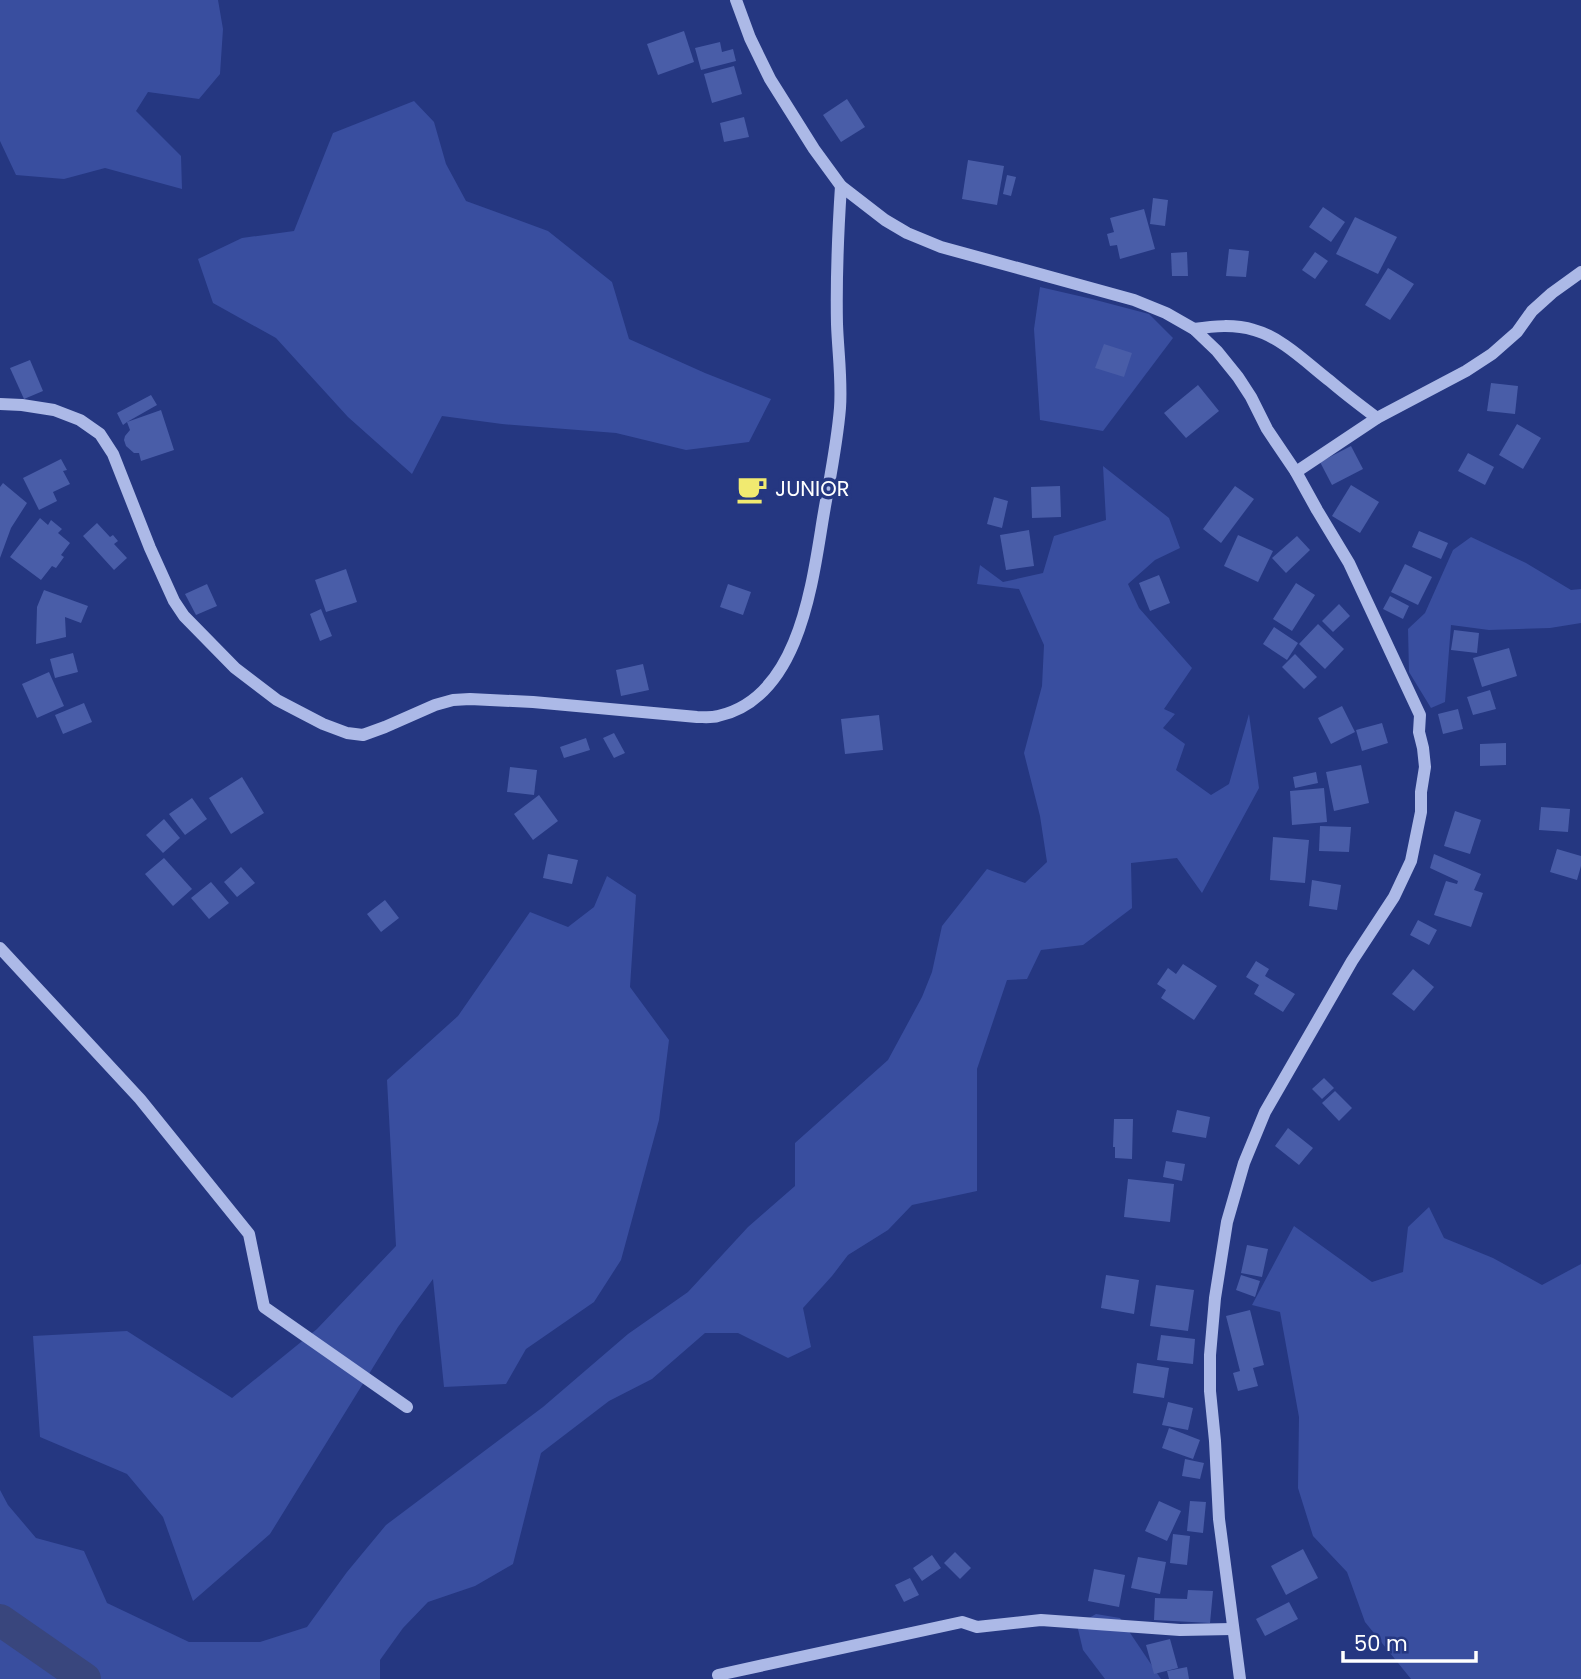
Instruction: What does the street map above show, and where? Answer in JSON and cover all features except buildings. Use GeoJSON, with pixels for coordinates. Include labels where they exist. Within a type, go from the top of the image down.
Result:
{"type":"FeatureCollection","features":[{"type":"Feature","properties":{"kind":"street"},"geometry":{"type":"LineString","coordinates":[[736,0],[770,79],[806,138],[841,186],[885,220],[907,233],[941,247],[1134,300],[1166,313],[1194,329],[1227,362],[1251,397],[1267,429],[1296,472],[1349,563],[1420,715],[1419,732],[1425,767],[1421,812],[1411,861],[1394,897],[1352,961],[1265,1112],[1244,1163],[1227,1222],[1215,1298],[1210,1391],[1219,1519],[1240,1679]]}},
{"type":"Feature","properties":{"kind":"street"},"geometry":{"type":"LineString","coordinates":[[0,404],[54,410],[80,420],[100,434],[113,454],[154,558],[184,616],[235,668],[277,699],[323,724],[363,735],[435,705],[470,699],[716,717],[749,704],[774,678],[794,644],[810,596],[840,408],[837,243],[841,186]]}},
{"type":"Feature","properties":{"kind":"street"},"geometry":{"type":"LineString","coordinates":[[1296,472],[1377,418],[1466,371],[1492,354],[1517,332],[1532,311],[1581,272]]}},
{"type":"Feature","properties":{"kind":"street"},"geometry":{"type":"LineString","coordinates":[[1194,329],[1237,326],[1256,330],[1300,357],[1377,418]]}},
{"type":"Feature","properties":{"kind":"street"},"geometry":{"type":"LineString","coordinates":[[0,948],[140,1100],[250,1234],[264,1307],[407,1407]]}},
{"type":"Feature","properties":{"kind":"street"},"geometry":{"type":"LineString","coordinates":[[718,1675],[962,1622],[977,1627],[1041,1620],[1169,1630],[1232,1629]]}},
{"type":"Feature","properties":{"kind":"shaded area"},"geometry":{"type":"Polygon","coordinates":[[[0,0],[218,0],[223,29],[220,74],[199,99],[148,92],[136,111],[181,156],[182,189],[105,168],[64,179],[16,175],[0,141],[0,0]]]}},
{"type":"Feature","properties":{"kind":"shaded area"},"geometry":{"type":"Polygon","coordinates":[[[414,101],[434,122],[446,164],[466,201],[548,231],[612,282],[629,339],[771,399],[749,442],[686,450],[616,433],[502,424],[442,416],[412,474],[348,417],[276,338],[213,303],[198,259],[242,238],[294,231],[333,133],[414,101]]]}},
{"type":"Feature","properties":{"kind":"shaded area"},"geometry":{"type":"Polygon","coordinates":[[[1040,287],[1149,314],[1173,338],[1103,431],[1040,420],[1034,329],[1040,287]]]}},
{"type":"Feature","properties":{"kind":"shaded area"},"geometry":{"type":"Polygon","coordinates":[[[1103,466],[1169,518],[1180,548],[1155,560],[1128,584],[1139,608],[1192,668],[1164,709],[1175,714],[1163,728],[1185,744],[1176,770],[1211,795],[1229,784],[1249,714],[1259,788],[1202,893],[1177,858],[1131,863],[1132,908],[1083,945],[1041,950],[1027,979],[1007,980],[977,1069],[977,1191],[912,1205],[888,1230],[848,1255],[803,1308],[811,1347],[788,1358],[738,1333],[705,1333],[652,1379],[609,1401],[541,1453],[513,1564],[475,1586],[428,1602],[403,1628],[380,1660],[380,1679],[0,1679],[0,1490],[8,1505],[36,1538],[84,1551],[107,1603],[189,1642],[260,1642],[307,1627],[386,1525],[543,1407],[628,1334],[688,1292],[748,1227],[795,1186],[795,1143],[888,1060],[922,997],[932,972],[942,926],[987,869],[1025,883],[1047,862],[1040,816],[1024,753],[1042,686],[1044,645],[1019,589],[977,584],[980,565],[1003,582],[1043,573],[1054,536],[1106,520],[1103,466]]]}},
{"type":"Feature","properties":{"kind":"shaded area"},"geometry":{"type":"Polygon","coordinates":[[[1471,537],[1526,563],[1571,590],[1581,589],[1581,623],[1550,628],[1489,630],[1451,625],[1445,702],[1431,708],[1409,672],[1408,629],[1425,613],[1453,550],[1471,537]]]}},
{"type":"Feature","properties":{"kind":"shaded area"},"geometry":{"type":"Polygon","coordinates":[[[607,876],[636,895],[630,987],[669,1040],[659,1120],[621,1260],[594,1302],[526,1349],[506,1384],[444,1387],[433,1279],[398,1327],[270,1534],[193,1601],[163,1517],[127,1474],[40,1437],[33,1336],[127,1331],[232,1398],[317,1329],[396,1246],[387,1080],[458,1016],[530,912],[568,927],[594,907],[607,876]]]}},
{"type":"Feature","properties":{"kind":"shaded area"},"geometry":{"type":"Polygon","coordinates":[[[1429,1207],[1444,1238],[1493,1258],[1542,1285],[1581,1264],[1581,1679],[1411,1679],[1365,1622],[1347,1572],[1313,1536],[1298,1488],[1299,1417],[1280,1312],[1252,1305],[1294,1226],[1372,1282],[1403,1272],[1408,1227],[1429,1207]]]}},
{"type":"Feature","properties":{"kind":"shaded area"},"geometry":{"type":"Polygon","coordinates":[[[1096,1614],[1120,1618],[1161,1679],[1105,1679],[1083,1650],[1077,1625],[1096,1614]]]}},
{"type":"Feature","properties":{"kind":"waterway"},"geometry":{"type":"LineString","coordinates":[[0,1620],[85,1679]]}},
{"type":"Feature","properties":{"kind":"place","name":"JUNIOR"},"geometry":{"type":"Point","coordinates":[752,489]}}]}
